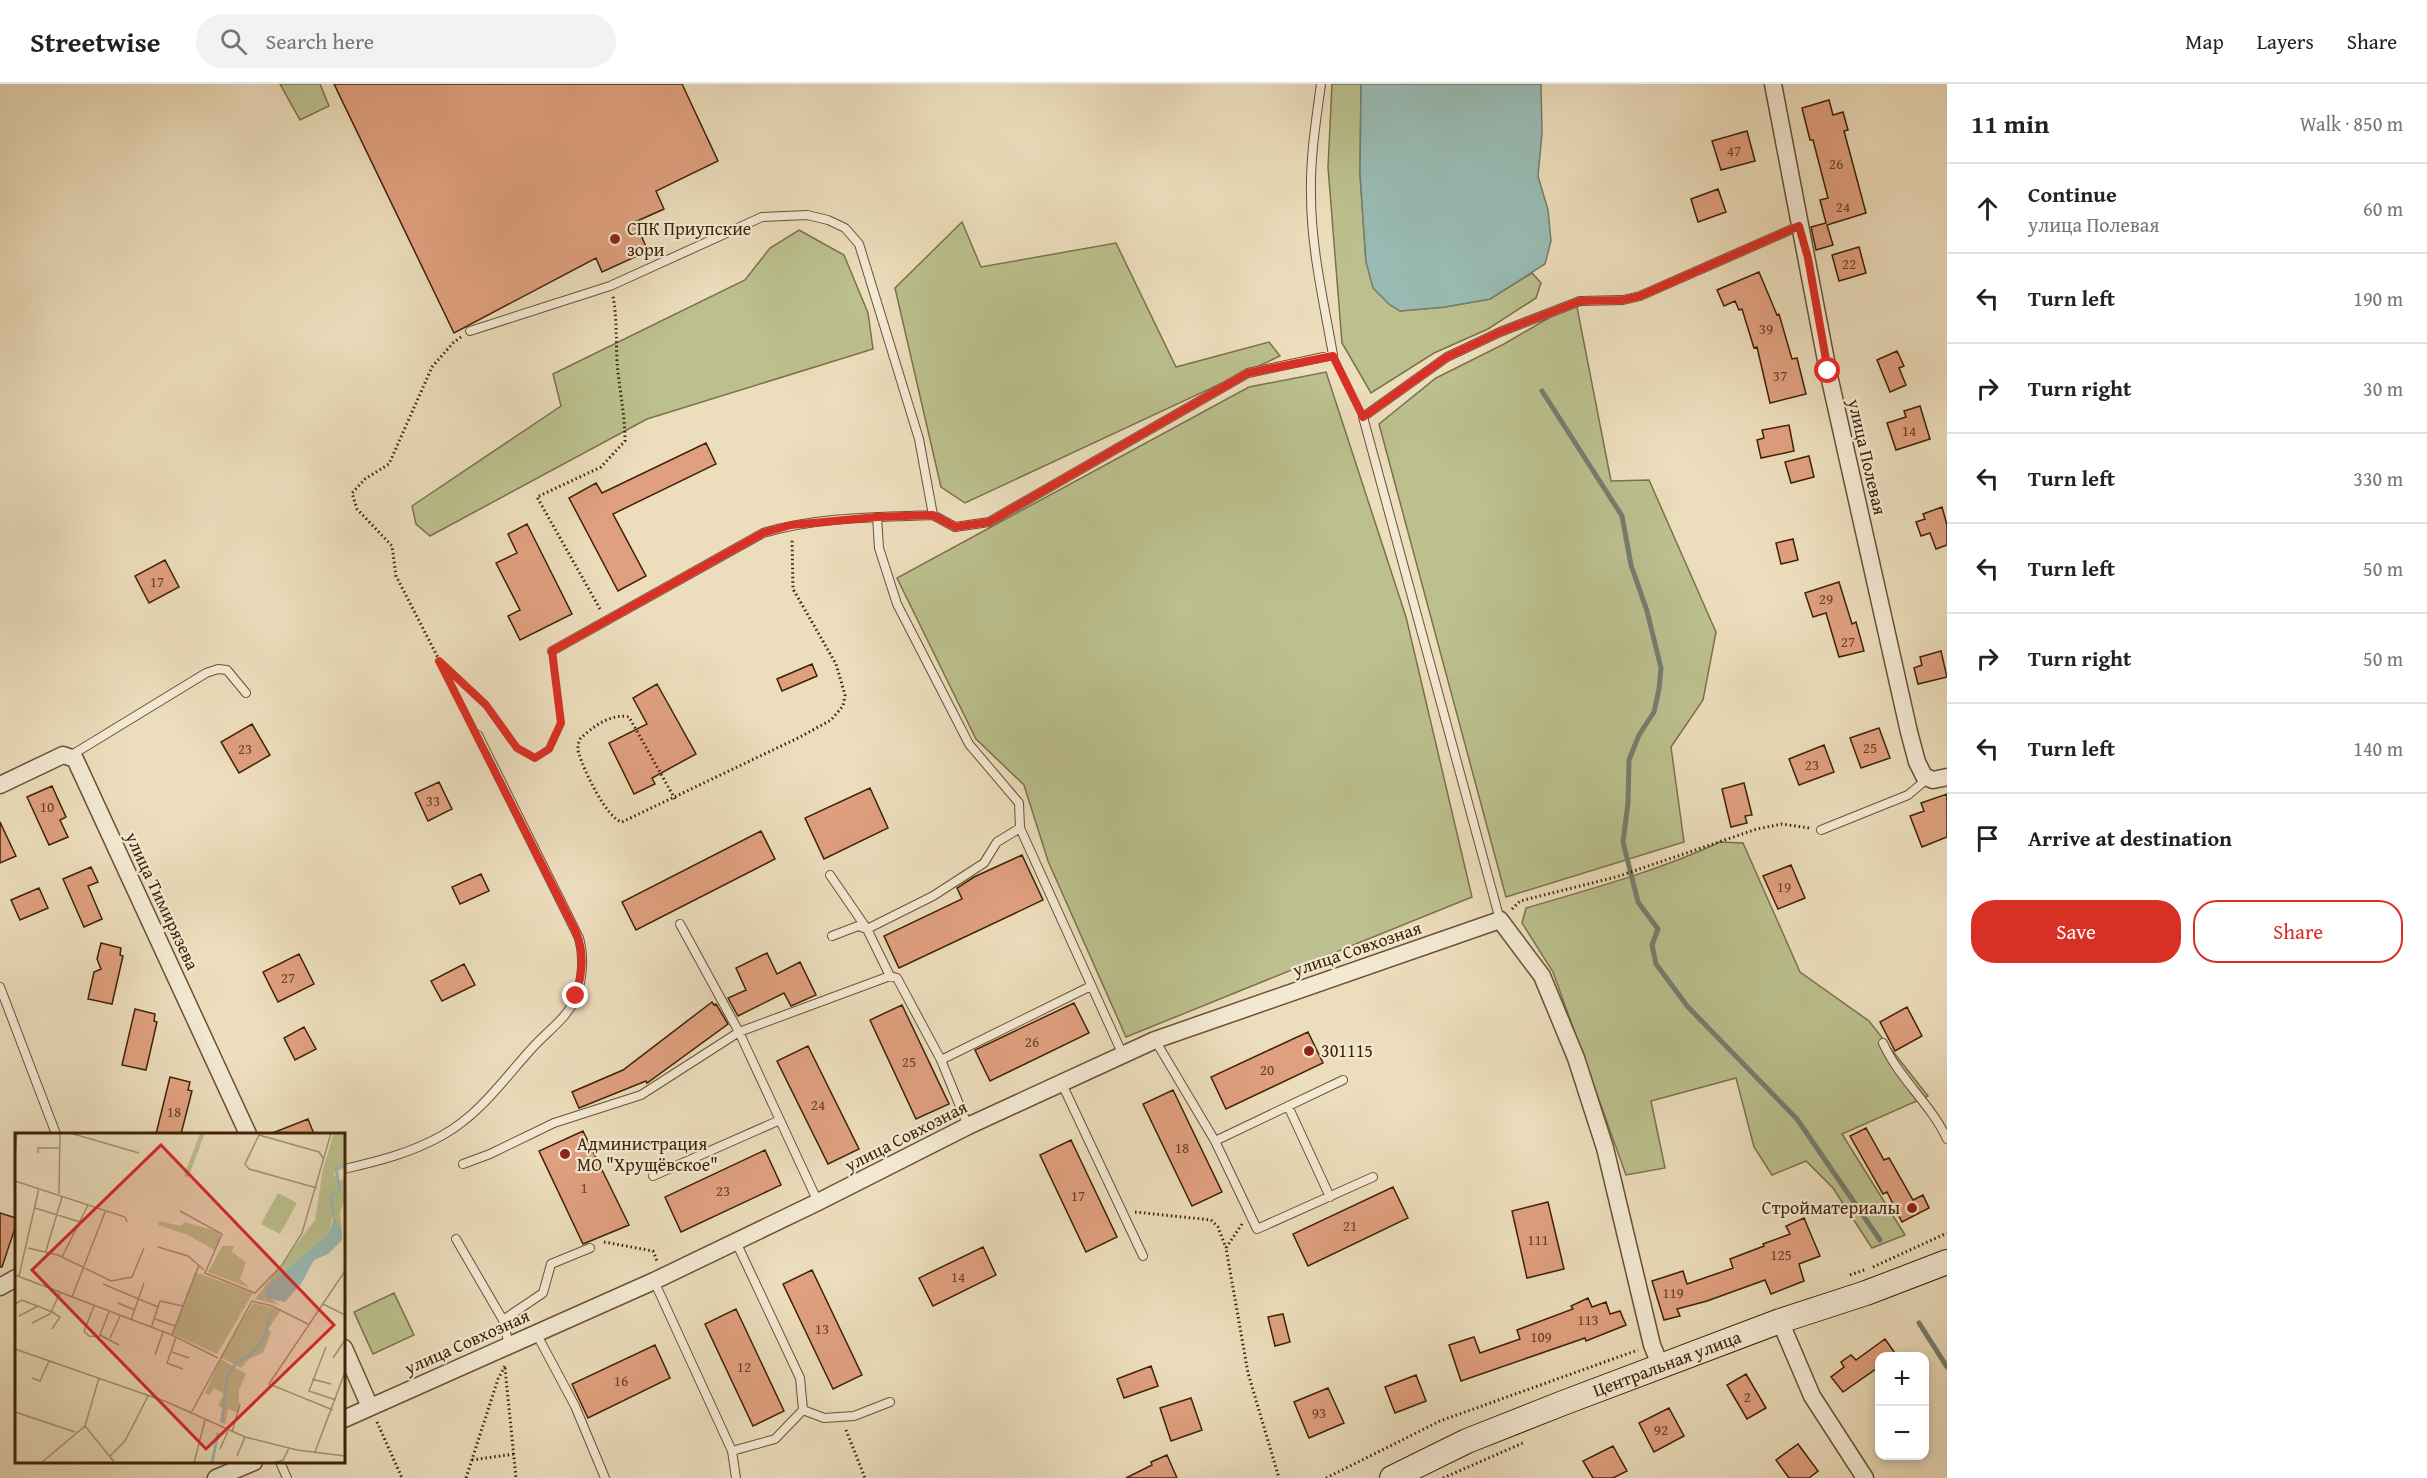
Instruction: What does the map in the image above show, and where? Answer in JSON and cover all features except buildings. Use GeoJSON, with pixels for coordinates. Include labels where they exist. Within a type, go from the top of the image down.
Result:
{"type":"FeatureCollection","features":[{"type":"Feature","properties":{"kind":"main road","name":"Центральная улица"},"geometry":{"type":"LineString","coordinates":[[1392,1478],[1657,1356],[1780,1321],[1866,1293],[1947,1262]]}},
{"type":"Feature","properties":{"kind":"street","name":"улица Полевая"},"geometry":{"type":"LineString","coordinates":[[1773,84],[1830,382],[1909,732],[1921,773],[1927,779]]}},
{"type":"Feature","properties":{"kind":"street"},"geometry":{"type":"LineString","coordinates":[[0,785],[63,754],[69,756]]}},
{"type":"Feature","properties":{"kind":"street","name":"улица Тимирязева"},"geometry":{"type":"LineString","coordinates":[[69,756],[76,760],[248,1133]]}},
{"type":"Feature","properties":{"kind":"street"},"geometry":{"type":"LineString","coordinates":[[1927,779],[1947,777]]}},
{"type":"Feature","properties":{"kind":"street"},"geometry":{"type":"LineString","coordinates":[[1500,920],[1542,976],[1576,1058],[1605,1148],[1657,1356]]}},
{"type":"Feature","properties":{"kind":"street","name":"улица Совхозная"},"geometry":{"type":"LineString","coordinates":[[345,1419],[508,1351],[536,1333],[818,1203],[968,1126],[1062,1084],[1122,1053],[1500,920]]}},
{"type":"Feature","properties":{"kind":"street"},"geometry":{"type":"LineString","coordinates":[[0,1287],[15,1279]]}},
{"type":"Feature","properties":{"kind":"street"},"geometry":{"type":"LineString","coordinates":[[1780,1321],[1812,1396],[1865,1478]]}},
{"type":"Feature","properties":{"kind":"street"},"geometry":{"type":"LineString","coordinates":[[345,1350],[370,1407]]}},
{"type":"Feature","properties":{"kind":"street"},"geometry":{"type":"LineString","coordinates":[[216,1478],[250,1463]]}},
{"type":"Feature","properties":{"kind":"lane"},"geometry":{"type":"LineString","coordinates":[[552,651],[763,533],[791,525],[877,517],[933,515],[955,527],[989,522],[1248,373],[1333,356],[1314,236],[1311,195],[1312,155],[1321,84]]}},
{"type":"Feature","properties":{"kind":"lane"},"geometry":{"type":"LineString","coordinates":[[470,331],[610,286],[762,217],[807,215],[828,220],[845,228],[859,244],[919,439],[933,515]]}},
{"type":"Feature","properties":{"kind":"lane"},"geometry":{"type":"LineString","coordinates":[[1500,920],[1363,417],[1447,357],[1500,332],[1580,301],[1623,300],[1640,296],[1799,226]]}},
{"type":"Feature","properties":{"kind":"lane"},"geometry":{"type":"LineString","coordinates":[[877,517],[879,548],[897,604],[969,744],[1019,803],[1020,828],[1122,1053]]}},
{"type":"Feature","properties":{"kind":"lane"},"geometry":{"type":"LineString","coordinates":[[69,756],[206,673],[218,669],[227,670],[246,693]]}},
{"type":"Feature","properties":{"kind":"lane"},"geometry":{"type":"LineString","coordinates":[[345,1169],[387,1160],[406,1153],[442,1135],[470,1117],[563,1017],[576,996],[582,961],[579,938],[478,735]]}},
{"type":"Feature","properties":{"kind":"lane"},"geometry":{"type":"LineString","coordinates":[[1821,830],[1908,795],[1927,779]]}},
{"type":"Feature","properties":{"kind":"lane"},"geometry":{"type":"LineString","coordinates":[[832,936],[858,926],[867,928],[933,896],[984,863],[997,842],[1020,828]]}},
{"type":"Feature","properties":{"kind":"lane"},"geometry":{"type":"LineString","coordinates":[[830,875],[867,928],[890,975],[897,978],[941,1060],[968,1126]]}},
{"type":"Feature","properties":{"kind":"lane"},"geometry":{"type":"LineString","coordinates":[[680,924],[739,1032],[818,1203]]}},
{"type":"Feature","properties":{"kind":"lane"},"geometry":{"type":"LineString","coordinates":[[463,1164],[490,1154],[554,1123],[641,1095],[739,1032],[890,975]]}},
{"type":"Feature","properties":{"kind":"lane"},"geometry":{"type":"LineString","coordinates":[[941,1060],[1091,986]]}},
{"type":"Feature","properties":{"kind":"lane"},"geometry":{"type":"LineString","coordinates":[[0,987],[56,1133]]}},
{"type":"Feature","properties":{"kind":"lane"},"geometry":{"type":"LineString","coordinates":[[1155,1040],[1215,1141],[1257,1229],[1373,1177]]}},
{"type":"Feature","properties":{"kind":"lane"},"geometry":{"type":"LineString","coordinates":[[1883,1043],[1890,1060],[1939,1122],[1947,1139]]}},
{"type":"Feature","properties":{"kind":"lane"},"geometry":{"type":"LineString","coordinates":[[1215,1141],[1343,1080]]}},
{"type":"Feature","properties":{"kind":"lane"},"geometry":{"type":"LineString","coordinates":[[1062,1084],[1143,1256]]}},
{"type":"Feature","properties":{"kind":"lane"},"geometry":{"type":"LineString","coordinates":[[1288,1106],[1330,1197]]}},
{"type":"Feature","properties":{"kind":"lane"},"geometry":{"type":"LineString","coordinates":[[653,1176],[780,1120]]}},
{"type":"Feature","properties":{"kind":"lane"},"geometry":{"type":"LineString","coordinates":[[456,1239],[503,1320],[508,1351]]}},
{"type":"Feature","properties":{"kind":"lane"},"geometry":{"type":"LineString","coordinates":[[732,1451],[776,1439],[803,1410],[800,1378],[736,1242]]}},
{"type":"Feature","properties":{"kind":"lane"},"geometry":{"type":"LineString","coordinates":[[503,1320],[543,1293],[551,1264],[590,1248]]}},
{"type":"Feature","properties":{"kind":"lane"},"geometry":{"type":"LineString","coordinates":[[659,1278],[732,1451],[736,1478]]}},
{"type":"Feature","properties":{"kind":"lane"},"geometry":{"type":"LineString","coordinates":[[536,1333],[575,1406],[605,1478]]}},
{"type":"Feature","properties":{"kind":"lane"},"geometry":{"type":"LineString","coordinates":[[803,1410],[824,1418],[856,1415],[890,1402]]}},
{"type":"Feature","properties":{"kind":"lane"},"geometry":{"type":"LineString","coordinates":[[281,1463],[288,1478]]}},
{"type":"Feature","properties":{"kind":"path"},"geometry":{"type":"LineString","coordinates":[[606,620],[537,497],[601,467],[625,441],[625,415],[617,363],[617,320],[610,286]]}},
{"type":"Feature","properties":{"kind":"path"},"geometry":{"type":"LineString","coordinates":[[470,331],[453,343],[432,367],[389,464],[365,479],[352,493],[357,509],[392,546],[396,576],[478,735]]}},
{"type":"Feature","properties":{"kind":"path"},"geometry":{"type":"LineString","coordinates":[[1333,356],[1363,417]]}},
{"type":"Feature","properties":{"kind":"path"},"geometry":{"type":"LineString","coordinates":[[675,799],[629,717],[623,716],[604,721],[580,739],[578,753],[605,807],[615,820],[626,822],[675,799],[800,737],[831,720],[843,706],[845,694],[836,664],[793,590],[791,525]]}},
{"type":"Feature","properties":{"kind":"path"},"geometry":{"type":"LineString","coordinates":[[439,661],[486,705],[517,748],[535,758],[549,749],[561,723],[552,651]]}},
{"type":"Feature","properties":{"kind":"path"},"geometry":{"type":"LineString","coordinates":[[1500,920],[1520,901],[1616,877],[1757,829],[1782,824],[1821,830]]}},
{"type":"Feature","properties":{"kind":"path"},"geometry":{"type":"LineString","coordinates":[[1120,1210],[1211,1220],[1218,1227],[1226,1248],[1248,1373],[1279,1478]]}},
{"type":"Feature","properties":{"kind":"path"},"geometry":{"type":"LineString","coordinates":[[1226,1248],[1249,1213]]}},
{"type":"Feature","properties":{"kind":"path"},"geometry":{"type":"LineString","coordinates":[[604,1242],[653,1251],[659,1278]]}},
{"type":"Feature","properties":{"kind":"path"},"geometry":{"type":"LineString","coordinates":[[508,1351],[505,1368],[516,1478]]}},
{"type":"Feature","properties":{"kind":"path"},"geometry":{"type":"LineString","coordinates":[[1326,1478],[1440,1421],[1657,1356]]}},
{"type":"Feature","properties":{"kind":"path"},"geometry":{"type":"LineString","coordinates":[[466,1478],[498,1379],[505,1368]]}},
{"type":"Feature","properties":{"kind":"path"},"geometry":{"type":"LineString","coordinates":[[370,1407],[402,1478]]}},
{"type":"Feature","properties":{"kind":"path"},"geometry":{"type":"LineString","coordinates":[[856,1415],[854,1426],[846,1430],[865,1478]]}},
{"type":"Feature","properties":{"kind":"path"},"geometry":{"type":"LineString","coordinates":[[472,1460],[514,1454]]}},
{"type":"Feature","properties":{"kind":"green space"},"geometry":{"type":"Polygon","coordinates":[[[280,84],[320,84],[329,106],[300,120],[280,84]]]}},
{"type":"Feature","properties":{"kind":"green space"},"geometry":{"type":"Polygon","coordinates":[[[1332,84],[1361,84],[1360,174],[1366,262],[1400,311],[1445,307],[1490,299],[1532,273],[1541,283],[1536,298],[1488,329],[1434,353],[1371,393],[1342,343],[1328,167],[1332,84]]]}},
{"type":"Feature","properties":{"kind":"green space"},"geometry":{"type":"Polygon","coordinates":[[[962,222],[981,267],[1116,243],[1176,367],[1269,342],[1280,356],[965,503],[941,487],[895,288],[962,222]]]}},
{"type":"Feature","properties":{"kind":"green space"},"geometry":{"type":"Polygon","coordinates":[[[799,230],[844,255],[868,313],[873,349],[647,419],[430,536],[416,524],[412,506],[561,406],[553,374],[745,280],[770,248],[799,230]]]}},
{"type":"Feature","properties":{"kind":"green space"},"geometry":{"type":"Polygon","coordinates":[[[1576,302],[1611,481],[1649,480],[1716,632],[1703,700],[1671,747],[1684,842],[1506,897],[1379,424],[1436,378],[1504,344],[1576,302]]]}},
{"type":"Feature","properties":{"kind":"green space"},"geometry":{"type":"Polygon","coordinates":[[[1326,372],[1406,617],[1472,897],[1126,1037],[1048,861],[1024,785],[976,739],[897,578],[1249,387],[1326,372]]]}},
{"type":"Feature","properties":{"kind":"green space"},"geometry":{"type":"Polygon","coordinates":[[[1720,842],[1743,843],[1800,972],[1869,1021],[1928,1096],[1842,1134],[1905,1235],[1872,1248],[1833,1188],[1806,1161],[1772,1175],[1754,1147],[1736,1078],[1651,1101],[1665,1168],[1626,1175],[1553,972],[1522,923],[1526,908],[1649,871],[1720,842]]]}},
{"type":"Feature","properties":{"kind":"green space"},"geometry":{"type":"Polygon","coordinates":[[[394,1293],[414,1335],[373,1354],[354,1312],[394,1293]]]}},
{"type":"Feature","properties":{"kind":"water"},"geometry":{"type":"Polygon","coordinates":[[[1361,84],[1541,84],[1542,133],[1538,176],[1548,210],[1551,241],[1545,264],[1490,299],[1445,307],[1400,311],[1390,305],[1373,288],[1366,262],[1360,174],[1361,84]]]}},
{"type":"Feature","properties":{"kind":"waterway"},"geometry":{"type":"LineString","coordinates":[[1542,391],[1622,516],[1631,565],[1647,611],[1661,668],[1654,712],[1639,735],[1629,760],[1628,803],[1623,842],[1638,902],[1658,929],[1652,945],[1656,964],[1688,1007],[1797,1119],[1880,1240]]}},
{"type":"Feature","properties":{"kind":"waterway"},"geometry":{"type":"LineString","coordinates":[[1919,1323],[1947,1367]]}},
{"type":"Feature","properties":{"kind":"place","name":"СПК Приупские зори"},"geometry":{"type":"Point","coordinates":[615,239]}},
{"type":"Feature","properties":{"kind":"place","name":"301115"},"geometry":{"type":"Point","coordinates":[1309,1051]}},
{"type":"Feature","properties":{"kind":"place","name":"Администрация МО \"Хрущёвское\""},"geometry":{"type":"Point","coordinates":[565,1154]}},
{"type":"Feature","properties":{"kind":"place","name":"Стройматериалы"},"geometry":{"type":"Point","coordinates":[1912,1208]}},
{"type":"Feature","properties":{"kind":"route"},"geometry":{"type":"LineString","coordinates":[[576,996],[582,973],[582,961],[576,932],[439,661],[486,705],[517,748],[535,758],[549,749],[561,723],[552,651],[763,533],[791,525],[877,517],[933,515],[955,527],[989,522],[1248,373],[1333,356],[1363,417],[1447,357],[1500,332],[1580,301],[1623,300],[1640,296],[1799,226],[1808,258],[1828,371]]}}]}
